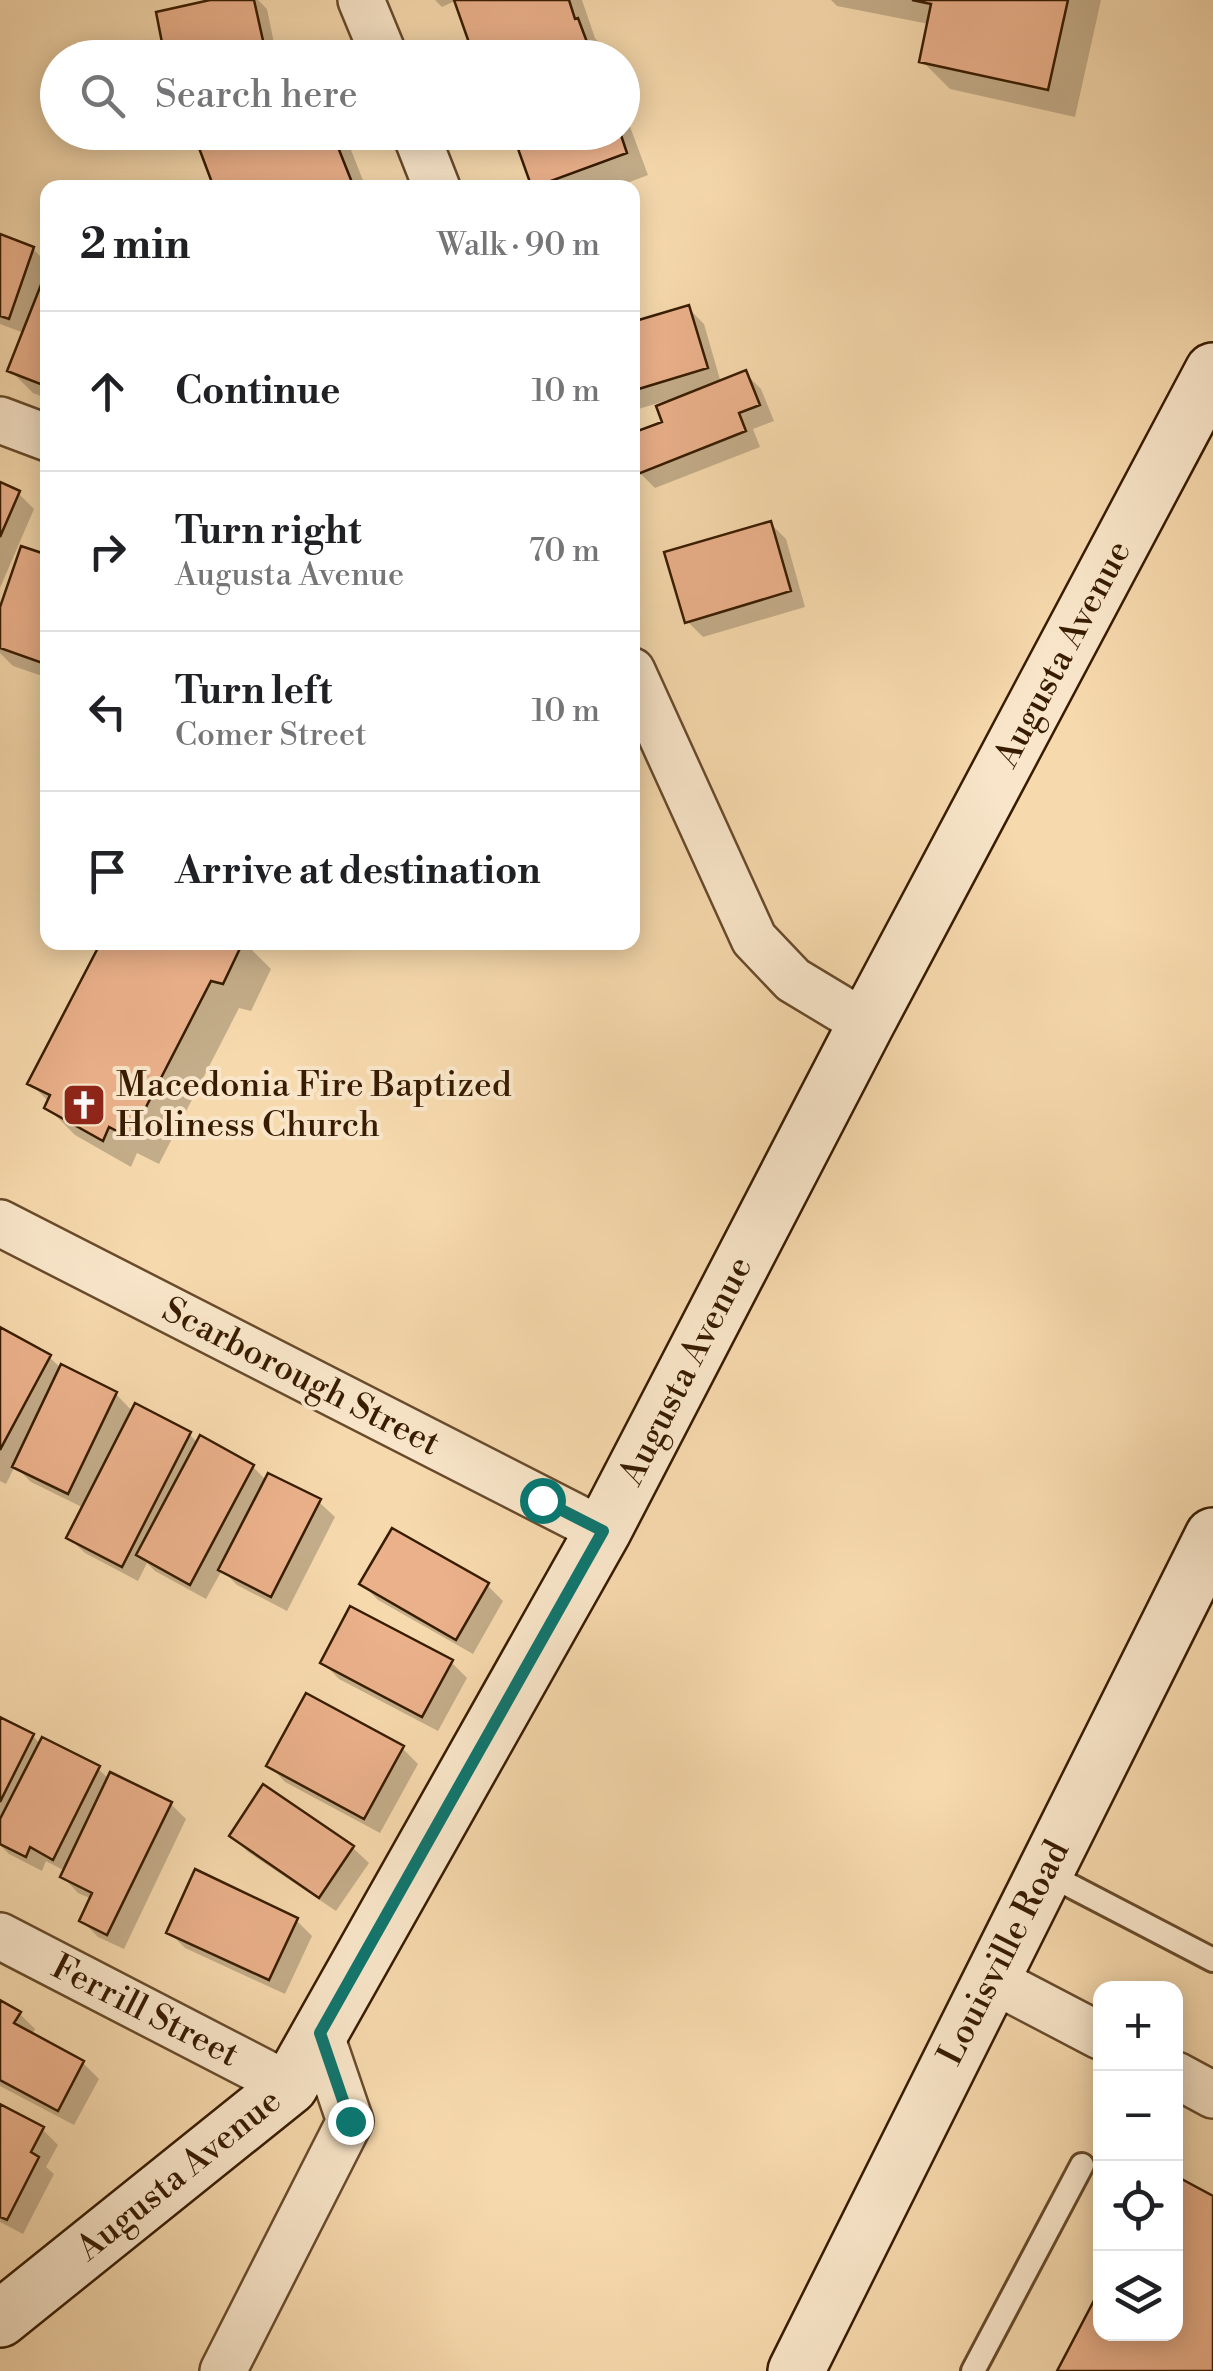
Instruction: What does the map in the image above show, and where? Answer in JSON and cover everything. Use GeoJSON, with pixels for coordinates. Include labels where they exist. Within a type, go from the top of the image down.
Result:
{"type":"FeatureCollection","features":[{"type":"Feature","properties":{"kind":"main road","name":"Augusta Avenue"},"geometry":{"type":"LineString","coordinates":[[0,2319],[290,2086],[603,1531],[866,1024],[1213,371]]}},
{"type":"Feature","properties":{"kind":"main road","name":"Louisville Road"},"geometry":{"type":"LineString","coordinates":[[796,2371],[1213,1536]]}},
{"type":"Feature","properties":{"kind":"street"},"geometry":{"type":"LineString","coordinates":[[361,0],[377,40]]}},
{"type":"Feature","properties":{"kind":"street"},"geometry":{"type":"LineString","coordinates":[[422,150],[434,180]]}},
{"type":"Feature","properties":{"kind":"street"},"geometry":{"type":"LineString","coordinates":[[0,420],[40,435]]}},
{"type":"Feature","properties":{"kind":"street"},"geometry":{"type":"LineString","coordinates":[[640,690],[754,939],[792,980],[866,1024]]}},
{"type":"Feature","properties":{"kind":"street","name":"Scarborough Street"},"geometry":{"type":"LineString","coordinates":[[0,1223],[603,1531]]}},
{"type":"Feature","properties":{"kind":"street","name":"Ferrill Street"},"geometry":{"type":"LineString","coordinates":[[0,1936],[290,2086]]}},
{"type":"Feature","properties":{"kind":"street"},"geometry":{"type":"LineString","coordinates":[[991,1979],[1093,2032]]}},
{"type":"Feature","properties":{"kind":"street"},"geometry":{"type":"LineString","coordinates":[[223,2371],[350,2121],[320,2033]]}},
{"type":"Feature","properties":{"kind":"street"},"geometry":{"type":"LineString","coordinates":[[1183,2079],[1213,2095]]}},
{"type":"Feature","properties":{"kind":"lane"},"geometry":{"type":"LineString","coordinates":[[1044,1872],[1213,1960]]}},
{"type":"Feature","properties":{"kind":"lane"},"geometry":{"type":"LineString","coordinates":[[974,2371],[1082,2165]]}},
{"type":"Feature","properties":{"kind":"building"},"geometry":{"type":"Polygon","coordinates":[[[210,0],[254,0],[263,40],[161,40],[156,12],[210,0]]]}},
{"type":"Feature","properties":{"kind":"building"},"geometry":{"type":"Polygon","coordinates":[[[454,0],[569,0],[586,40],[468,40],[454,0]]]}},
{"type":"Feature","properties":{"kind":"building"},"geometry":{"type":"Polygon","coordinates":[[[912,0],[1068,0],[1048,90],[919,62],[931,4],[912,0]]]}},
{"type":"Feature","properties":{"kind":"building"},"geometry":{"type":"Polygon","coordinates":[[[200,150],[339,150],[351,180],[211,180],[200,150]]]}},
{"type":"Feature","properties":{"kind":"building"},"geometry":{"type":"Polygon","coordinates":[[[518,150],[627,153],[554,180],[529,180],[518,150]]]}},
{"type":"Feature","properties":{"kind":"building"},"geometry":{"type":"Polygon","coordinates":[[[0,234],[34,247],[9,319],[0,316],[0,234]]]}},
{"type":"Feature","properties":{"kind":"building"},"geometry":{"type":"Polygon","coordinates":[[[40,287],[40,384],[7,371],[40,287]]]}},
{"type":"Feature","properties":{"kind":"building"},"geometry":{"type":"Polygon","coordinates":[[[689,305],[708,368],[640,389],[640,320],[689,305]]]}},
{"type":"Feature","properties":{"kind":"building"},"geometry":{"type":"Polygon","coordinates":[[[746,370],[760,405],[739,413],[746,431],[640,473],[640,430],[662,422],[656,406],[746,370]]]}},
{"type":"Feature","properties":{"kind":"building"},"geometry":{"type":"Polygon","coordinates":[[[0,482],[20,491],[0,537],[0,482]]]}},
{"type":"Feature","properties":{"kind":"building"},"geometry":{"type":"Polygon","coordinates":[[[771,521],[791,591],[685,623],[664,552],[771,521]]]}},
{"type":"Feature","properties":{"kind":"building"},"geometry":{"type":"Polygon","coordinates":[[[21,546],[40,552],[40,662],[0,648],[0,607],[21,546]]]}},
{"type":"Feature","properties":{"kind":"building"},"geometry":{"type":"Polygon","coordinates":[[[97,950],[239,950],[223,984],[211,981],[130,1138],[109,1127],[103,1141],[44,1108],[50,1095],[27,1084],[97,950]]]}},
{"type":"Feature","properties":{"kind":"building"},"geometry":{"type":"Polygon","coordinates":[[[0,1327],[51,1355],[0,1450],[0,1327]]]}},
{"type":"Feature","properties":{"kind":"building"},"geometry":{"type":"Polygon","coordinates":[[[61,1364],[117,1392],[68,1494],[12,1467],[61,1364]]]}},
{"type":"Feature","properties":{"kind":"building"},"geometry":{"type":"Polygon","coordinates":[[[135,1403],[191,1432],[122,1567],[66,1538],[135,1403]]]}},
{"type":"Feature","properties":{"kind":"building"},"geometry":{"type":"Polygon","coordinates":[[[200,1435],[254,1465],[190,1585],[136,1555],[200,1435]]]}},
{"type":"Feature","properties":{"kind":"building"},"geometry":{"type":"Polygon","coordinates":[[[268,1473],[321,1499],[271,1597],[218,1570],[268,1473]]]}},
{"type":"Feature","properties":{"kind":"building"},"geometry":{"type":"Polygon","coordinates":[[[392,1528],[489,1583],[456,1640],[359,1584],[392,1528]]]}},
{"type":"Feature","properties":{"kind":"building"},"geometry":{"type":"Polygon","coordinates":[[[350,1606],[453,1660],[422,1717],[320,1663],[350,1606]]]}},
{"type":"Feature","properties":{"kind":"building"},"geometry":{"type":"Polygon","coordinates":[[[306,1693],[404,1746],[364,1819],[266,1766],[306,1693]]]}},
{"type":"Feature","properties":{"kind":"building"},"geometry":{"type":"Polygon","coordinates":[[[0,1717],[34,1734],[0,1802],[0,1717]]]}},
{"type":"Feature","properties":{"kind":"building"},"geometry":{"type":"Polygon","coordinates":[[[42,1737],[100,1766],[53,1860],[30,1847],[26,1857],[0,1844],[0,1819],[42,1737]]]}},
{"type":"Feature","properties":{"kind":"building"},"geometry":{"type":"Polygon","coordinates":[[[110,1772],[172,1802],[107,1935],[79,1921],[92,1893],[60,1877],[110,1772]]]}},
{"type":"Feature","properties":{"kind":"building"},"geometry":{"type":"Polygon","coordinates":[[[263,1784],[354,1846],[319,1898],[229,1836],[263,1784]]]}},
{"type":"Feature","properties":{"kind":"building"},"geometry":{"type":"Polygon","coordinates":[[[195,1869],[298,1918],[269,1980],[166,1933],[195,1869]]]}},
{"type":"Feature","properties":{"kind":"building"},"geometry":{"type":"Polygon","coordinates":[[[0,2000],[21,2012],[14,2023],[84,2061],[58,2111],[0,2080],[0,2000]]]}},
{"type":"Feature","properties":{"kind":"building"},"geometry":{"type":"Polygon","coordinates":[[[0,2104],[44,2127],[31,2152],[39,2157],[7,2220],[0,2217],[0,2104]]]}},
{"type":"Feature","properties":{"kind":"building"},"geometry":{"type":"Polygon","coordinates":[[[1183,2180],[1213,2196],[1213,2371],[1057,2371],[1093,2302],[1093,2341],[1183,2341],[1183,2180]]]}},
{"type":"Feature","properties":{"kind":"place","name":"Macedonia Fire Baptized Holiness Church"},"geometry":{"type":"Point","coordinates":[84,1105]}},
{"type":"Feature","properties":{"kind":"route"},"geometry":{"type":"LineString","coordinates":[[350,2121],[320,2033],[603,1531],[542,1500]]}}]}
